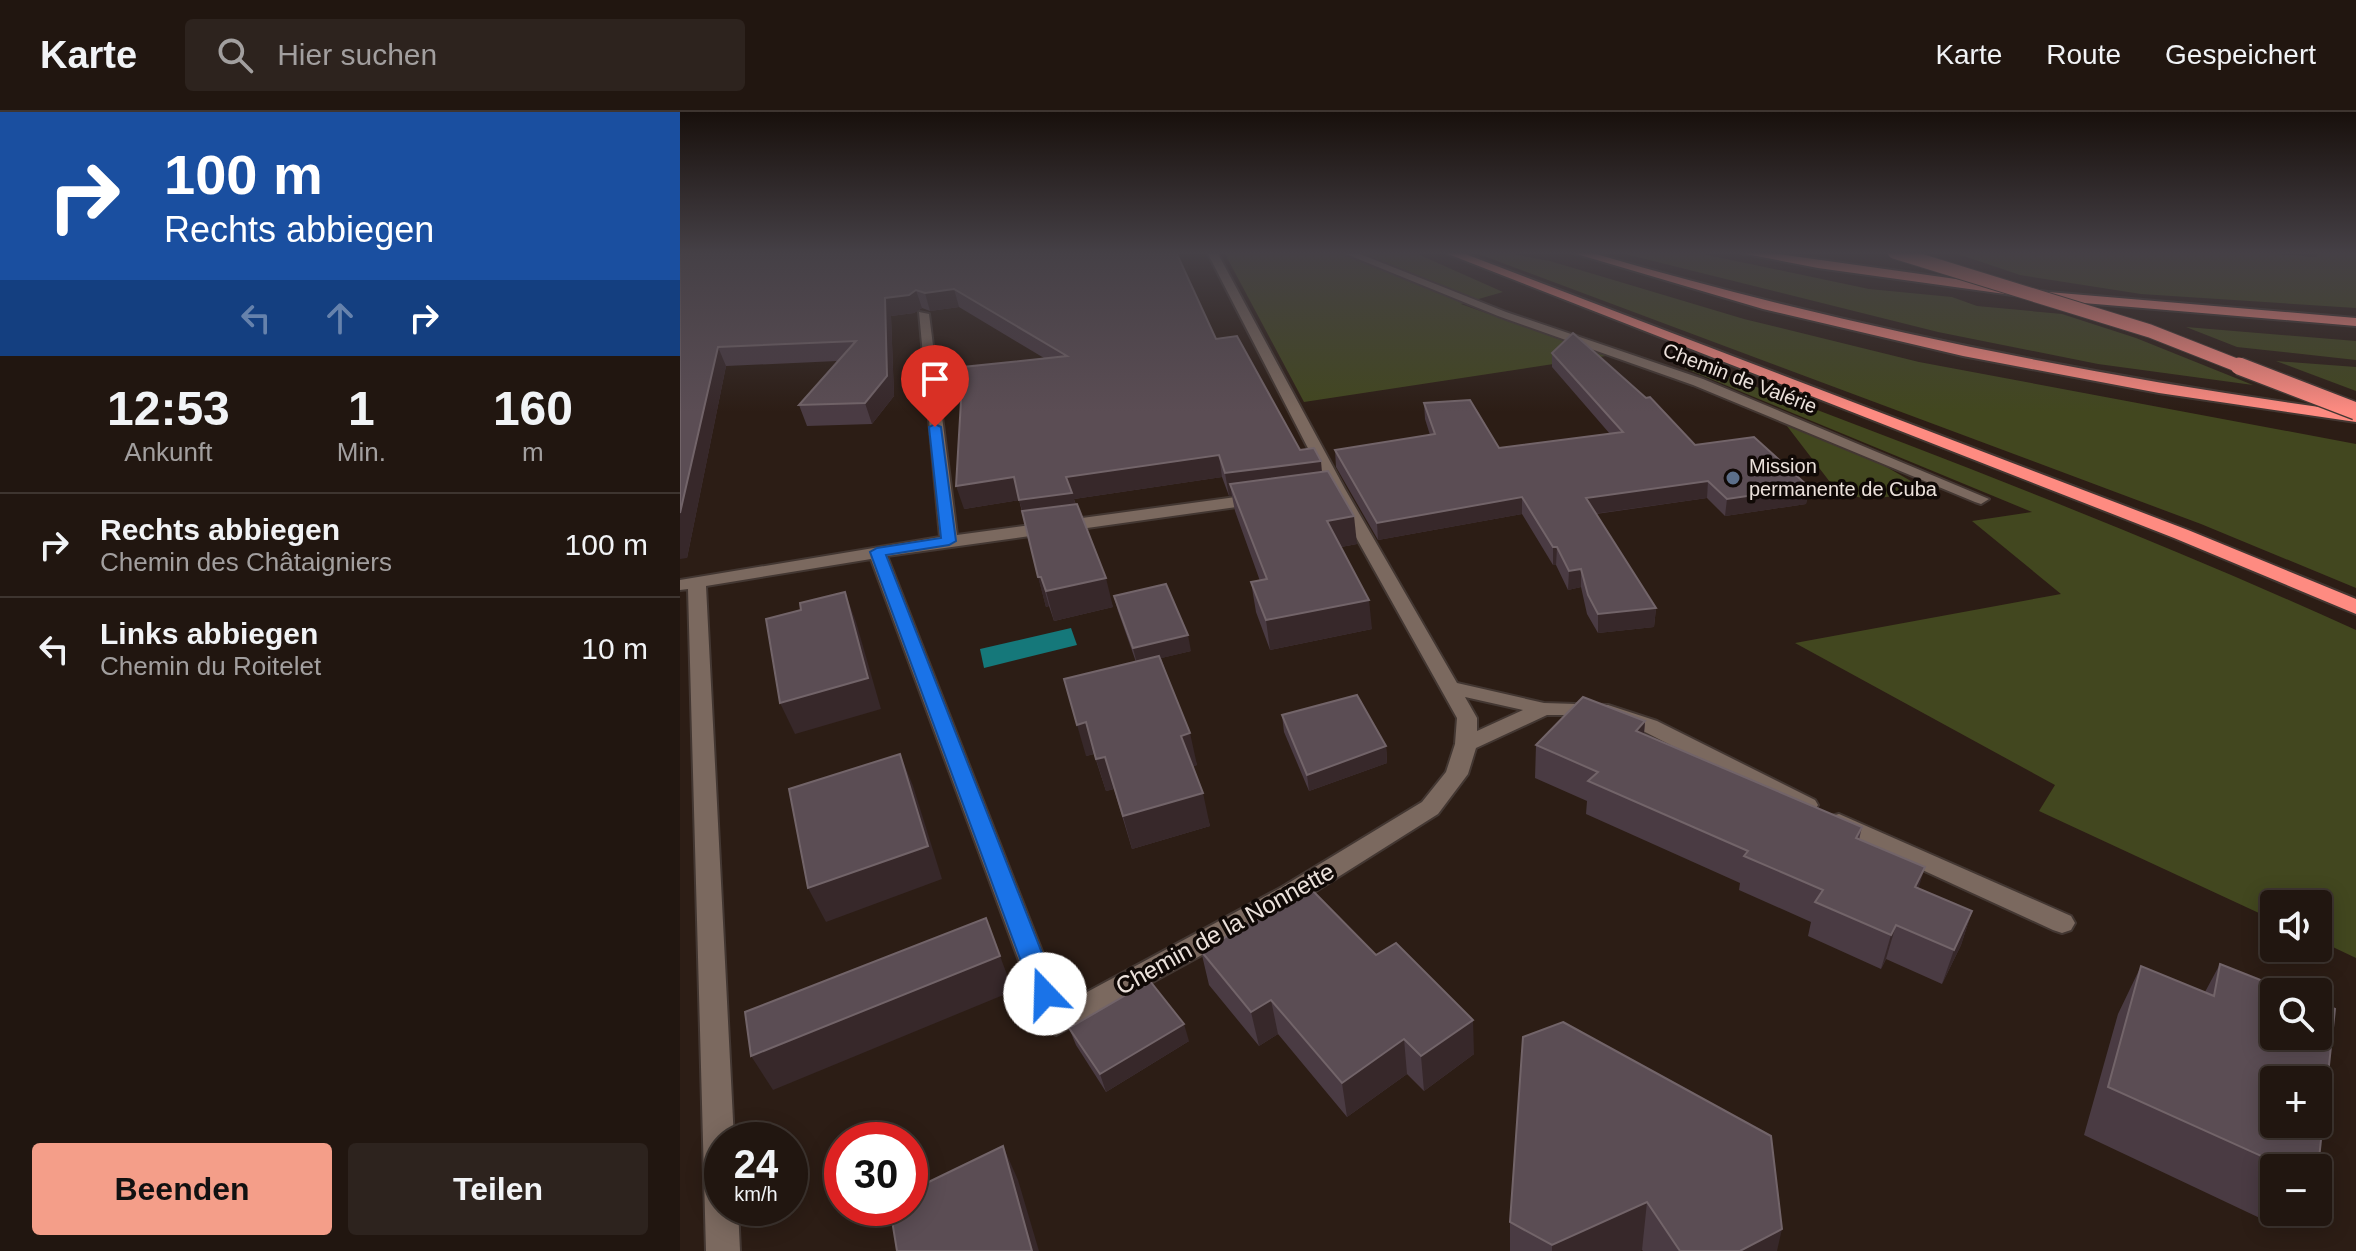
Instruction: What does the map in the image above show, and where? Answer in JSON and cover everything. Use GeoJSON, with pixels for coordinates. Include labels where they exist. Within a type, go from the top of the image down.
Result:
{"type":"FeatureCollection","features":[{"type":"Feature","properties":{"kind":"highway"},"geometry":{"type":"LineString","coordinates":[[1587,305],[2167,528],[2356,607]]}},
{"type":"Feature","properties":{"kind":"highway"},"geometry":{"type":"LineString","coordinates":[[1769,305],[1946,347],[2131,382],[2356,414]]}},
{"type":"Feature","properties":{"kind":"highway"},"geometry":{"type":"LineString","coordinates":[[2066,305],[2150,331],[2356,414]]}},
{"type":"Feature","properties":{"kind":"highway"},"geometry":{"type":"LineString","coordinates":[[2151,305],[2356,322]]}},
{"type":"Feature","properties":{"kind":"street","name":"Chemin de la Nonnette"},"geometry":{"type":"LineString","coordinates":[[877,552],[1056,1023],[1291,894],[1430,808],[1457,774],[1466,744],[1467,718],[1329,490],[1238,305]]}},
{"type":"Feature","properties":{"kind":"street","name":"Chemin de Valérie"},"geometry":{"type":"LineString","coordinates":[[1480,305],[1698,382],[1981,499]]}},
{"type":"Feature","properties":{"kind":"street"},"geometry":{"type":"LineString","coordinates":[[923,314],[949,541]]}},
{"type":"Feature","properties":{"kind":"street"},"geometry":{"type":"LineString","coordinates":[[723,1251],[688,584],[949,541],[1276,497]]}},
{"type":"Feature","properties":{"kind":"street"},"geometry":{"type":"LineString","coordinates":[[1450,687],[1544,709],[1601,709],[1650,726],[1867,836],[2062,923]]}},
{"type":"Feature","properties":{"kind":"street"},"geometry":{"type":"LineString","coordinates":[[1466,744],[1544,709]]}},
{"type":"Feature","properties":{"kind":"green space"},"geometry":{"type":"Polygon","coordinates":[[[1252,305],[1464,305],[1606,356],[1304,402],[1252,305]]]}},
{"type":"Feature","properties":{"kind":"green space"},"geometry":{"type":"Polygon","coordinates":[[[1615,305],[1698,305],[1919,362],[2356,444],[2356,588],[2201,524],[1615,305]]]}},
{"type":"Feature","properties":{"kind":"green space"},"geometry":{"type":"Polygon","coordinates":[[[1830,305],[1975,305],[2062,314],[2136,338],[2253,385],[2098,364],[1938,332],[1830,305]]]}},
{"type":"Feature","properties":{"kind":"green space"},"geometry":{"type":"Polygon","coordinates":[[[2312,305],[2356,305],[2356,308],[2312,305]]]}},
{"type":"Feature","properties":{"kind":"green space"},"geometry":{"type":"Polygon","coordinates":[[[2186,327],[2356,341],[2356,360],[2237,347],[2186,327]]]}},
{"type":"Feature","properties":{"kind":"green space"},"geometry":{"type":"Polygon","coordinates":[[[2276,361],[2356,367],[2356,391],[2276,361]]]}},
{"type":"Feature","properties":{"kind":"green space"},"geometry":{"type":"Polygon","coordinates":[[[1696,364],[1945,459],[2111,525],[2356,630],[2356,958],[2332,947],[2332,890],[2260,890],[2260,914],[2039,811],[2055,785],[1795,643],[2061,594],[1972,521],[2032,512],[1684,368],[1696,364]]]}},
{"type":"Feature","properties":{"kind":"green space"},"geometry":{"type":"Polygon","coordinates":[[[1794,425],[1871,458],[1916,484],[1916,492],[1863,498],[1833,486],[1787,426],[1794,425]]]}},
{"type":"Feature","properties":{"kind":"water"},"geometry":{"type":"Polygon","coordinates":[[[1071,628],[1077,645],[984,668],[980,649],[1071,628]]]}},
{"type":"Feature","properties":{"kind":"building"},"geometry":{"type":"Polygon","coordinates":[[[680,305],[885,305],[887,376],[865,403],[799,405],[856,341],[718,347],[680,513],[680,305]]]}},
{"type":"Feature","properties":{"kind":"building"},"geometry":{"type":"Polygon","coordinates":[[[981,305],[1200,305],[1216,339],[1237,336],[1300,450],[1314,448],[1321,461],[1225,473],[1219,455],[1066,477],[1072,493],[1019,500],[1014,477],[956,486],[963,367],[1067,356],[981,305]]]}},
{"type":"Feature","properties":{"kind":"building"},"geometry":{"type":"Polygon","coordinates":[[[1573,333],[1646,398],[1650,397],[1695,445],[1754,437],[1809,487],[1727,499],[1708,481],[1586,498],[1656,608],[1598,614],[1588,595],[1581,569],[1569,571],[1557,547],[1553,547],[1522,497],[1377,523],[1335,450],[1435,434],[1424,403],[1470,400],[1499,448],[1623,432],[1552,353],[1573,333]]]}},
{"type":"Feature","properties":{"kind":"building"},"geometry":{"type":"Polygon","coordinates":[[[1328,471],[1354,516],[1327,521],[1369,600],[1266,620],[1251,582],[1267,579],[1230,484],[1328,471]]]}},
{"type":"Feature","properties":{"kind":"building"},"geometry":{"type":"Polygon","coordinates":[[[1077,504],[1106,578],[1046,591],[1041,577],[1038,577],[1022,511],[1077,504]]]}},
{"type":"Feature","properties":{"kind":"building"},"geometry":{"type":"Polygon","coordinates":[[[1166,584],[1188,635],[1133,648],[1114,596],[1166,584]]]}},
{"type":"Feature","properties":{"kind":"building"},"geometry":{"type":"Polygon","coordinates":[[[845,592],[868,678],[780,703],[766,619],[801,610],[800,603],[845,592]]]}},
{"type":"Feature","properties":{"kind":"building"},"geometry":{"type":"Polygon","coordinates":[[[1159,656],[1190,733],[1181,736],[1203,793],[1123,816],[1105,757],[1096,759],[1086,722],[1077,725],[1064,679],[1159,656]]]}},
{"type":"Feature","properties":{"kind":"building"},"geometry":{"type":"Polygon","coordinates":[[[1357,695],[1386,746],[1307,775],[1282,715],[1357,695]]]}},
{"type":"Feature","properties":{"kind":"building"},"geometry":{"type":"Polygon","coordinates":[[[1583,697],[1645,721],[1636,731],[1862,827],[1856,838],[1925,867],[1915,887],[1972,911],[1954,950],[1896,925],[1891,935],[1815,902],[1823,890],[1744,856],[1748,851],[1588,781],[1598,772],[1536,745],[1583,697]]]}},
{"type":"Feature","properties":{"kind":"building"},"geometry":{"type":"Polygon","coordinates":[[[900,754],[928,846],[808,888],[789,789],[900,754]]]}},
{"type":"Feature","properties":{"kind":"building"},"geometry":{"type":"Polygon","coordinates":[[[1311,889],[1376,955],[1396,943],[1473,1020],[1421,1056],[1404,1039],[1342,1083],[1271,1000],[1251,1012],[1201,951],[1311,889]]]}},
{"type":"Feature","properties":{"kind":"building"},"geometry":{"type":"Polygon","coordinates":[[[986,918],[1000,956],[751,1056],[745,1012],[986,918]]]}},
{"type":"Feature","properties":{"kind":"building"},"geometry":{"type":"Polygon","coordinates":[[[2220,964],[2260,980],[2260,1050],[2331,1050],[2329,1066],[2260,1066],[2260,1138],[2321,1138],[2319,1154],[2260,1155],[2108,1087],[2141,966],[2214,996],[2220,964]]]}},
{"type":"Feature","properties":{"kind":"building"},"geometry":{"type":"Polygon","coordinates":[[[1150,981],[1184,1024],[1100,1074],[1069,1028],[1150,981]]]}},
{"type":"Feature","properties":{"kind":"building"},"geometry":{"type":"Polygon","coordinates":[[[2332,1008],[2335,1009],[2332,1037],[2332,1008]]]}},
{"type":"Feature","properties":{"kind":"building"},"geometry":{"type":"Polygon","coordinates":[[[1563,1022],[1771,1136],[1782,1229],[1740,1251],[1680,1251],[1647,1202],[1552,1245],[1510,1222],[1523,1037],[1563,1022]]]}},
{"type":"Feature","properties":{"kind":"building"},"geometry":{"type":"Polygon","coordinates":[[[1003,1146],[1032,1251],[897,1251],[893,1226],[928,1226],[928,1182],[1003,1146]]]}},
{"type":"Feature","properties":{"kind":"place","name":"Mission permanente de Cuba"},"geometry":{"type":"Point","coordinates":[1733,478]}},
{"type":"Feature","properties":{"kind":"route"},"geometry":{"type":"LineString","coordinates":[[935,427],[949,541],[877,552],[1045,994]]}}]}
